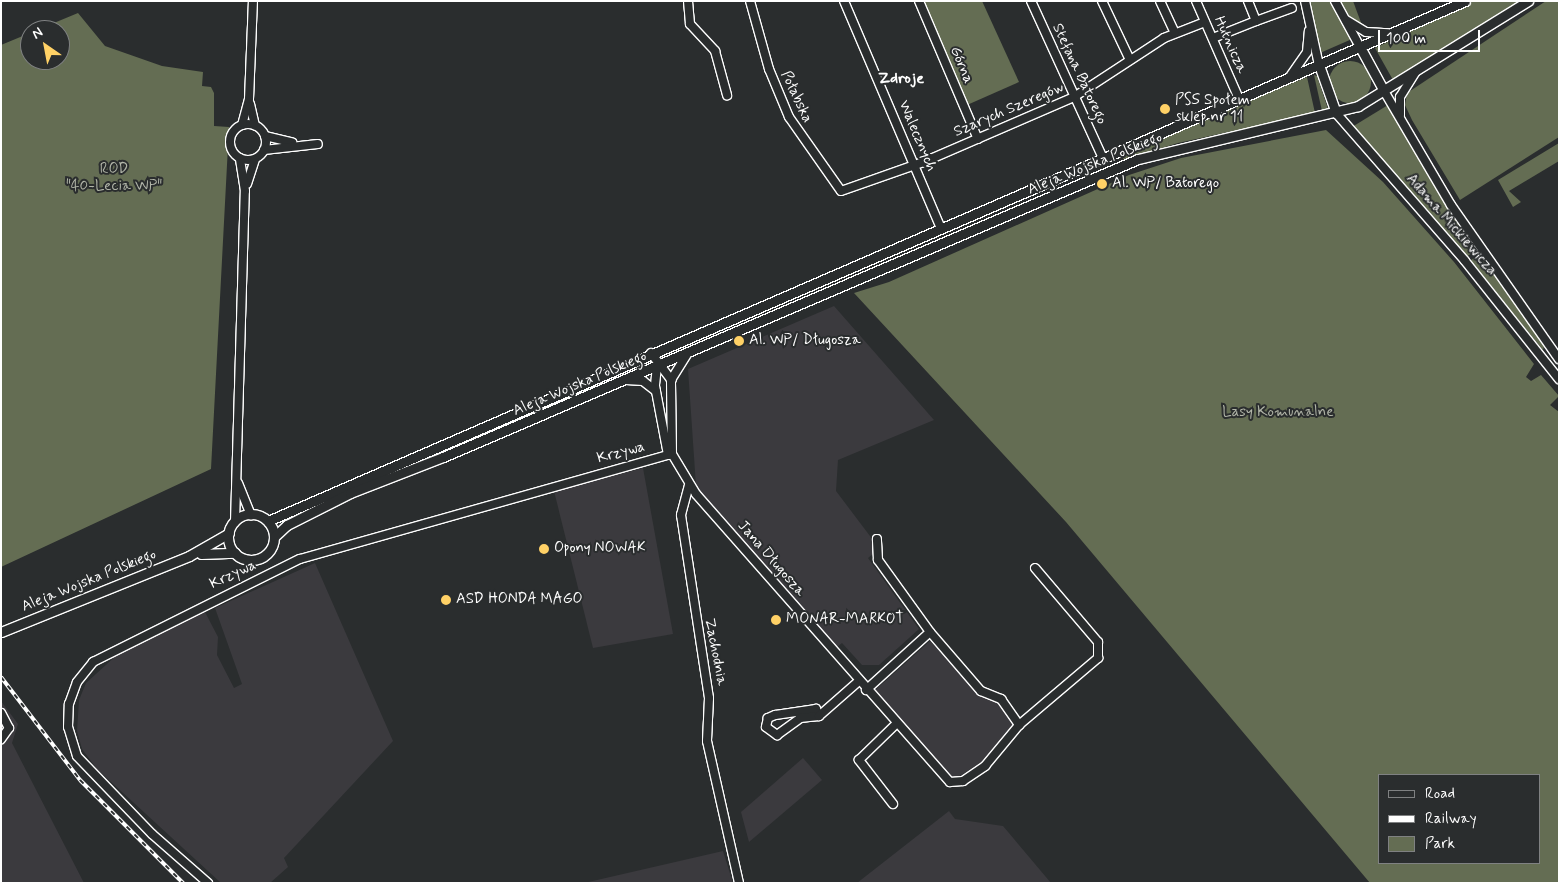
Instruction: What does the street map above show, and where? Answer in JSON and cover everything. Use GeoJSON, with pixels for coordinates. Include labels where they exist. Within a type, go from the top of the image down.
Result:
{"type":"FeatureCollection","features":[{"type":"Feature","properties":{"kind":"main road"},"geometry":{"type":"LineString","coordinates":[[1465,1],[1360,47],[1384,90],[1528,1]]}},
{"type":"Feature","properties":{"kind":"main road","name":"Aleja Wojska Polskiego"},"geometry":{"type":"LineString","coordinates":[[268,521],[551,396],[1360,47]]}},
{"type":"Feature","properties":{"kind":"main road"},"geometry":{"type":"LineString","coordinates":[[1319,65],[1336,112]]}},
{"type":"Feature","properties":{"kind":"main road","name":"Aleja Wojska Polskiego"},"geometry":{"type":"LineString","coordinates":[[274,537],[287,525],[350,493],[556,409],[1155,153],[1358,106],[1384,90]]}},
{"type":"Feature","properties":{"kind":"main road"},"geometry":{"type":"LineString","coordinates":[[896,247],[901,260]]}},
{"type":"Feature","properties":{"kind":"main road"},"geometry":{"type":"LineString","coordinates":[[551,396],[556,409]]}},
{"type":"Feature","properties":{"kind":"main road"},"geometry":{"type":"LineString","coordinates":[[251,515],[268,521],[274,537],[271,549],[260,558],[247,560],[236,554],[229,532],[235,522],[251,515]]}},
{"type":"Feature","properties":{"kind":"main road","name":"Aleja Wojska Polskiego"},"geometry":{"type":"LineString","coordinates":[[1,632],[189,556],[229,532]]}},
{"type":"Feature","properties":{"kind":"main road","name":"Aleja Wojska Polskiego"},"geometry":{"type":"LineString","coordinates":[[189,556],[224,550],[236,554]]}},
{"type":"Feature","properties":{"kind":"street"},"geometry":{"type":"LineString","coordinates":[[253,1],[249,99],[242,124],[230,139],[232,151],[240,158],[255,159]]}},
{"type":"Feature","properties":{"kind":"street"},"geometry":{"type":"LineString","coordinates":[[688,1],[690,24],[715,51],[727,95]]}},
{"type":"Feature","properties":{"kind":"street","name":"Połabska"},"geometry":{"type":"LineString","coordinates":[[750,1],[769,69],[789,118],[841,191]]}},
{"type":"Feature","properties":{"kind":"street","name":"Walecznych"},"geometry":{"type":"LineString","coordinates":[[844,1],[941,228]]}},
{"type":"Feature","properties":{"kind":"street","name":"Górna"},"geometry":{"type":"LineString","coordinates":[[919,1],[978,139]]}},
{"type":"Feature","properties":{"kind":"street","name":"Stefana Batorego"},"geometry":{"type":"LineString","coordinates":[[1030,1],[1102,158]]}},
{"type":"Feature","properties":{"kind":"street"},"geometry":{"type":"LineString","coordinates":[[1102,1],[1130,60]]}},
{"type":"Feature","properties":{"kind":"street"},"geometry":{"type":"LineString","coordinates":[[1160,1],[1175,33]]}},
{"type":"Feature","properties":{"kind":"street","name":"Hutnicza"},"geometry":{"type":"LineString","coordinates":[[1196,1],[1239,99]]}},
{"type":"Feature","properties":{"kind":"street"},"geometry":{"type":"LineString","coordinates":[[1248,1],[1256,22]]}},
{"type":"Feature","properties":{"kind":"street"},"geometry":{"type":"LineString","coordinates":[[1305,1],[1319,65]]}},
{"type":"Feature","properties":{"kind":"street"},"geometry":{"type":"LineString","coordinates":[[1335,1],[1360,47]]}},
{"type":"Feature","properties":{"kind":"street"},"geometry":{"type":"LineString","coordinates":[[1213,38],[1292,8]]}},
{"type":"Feature","properties":{"kind":"street"},"geometry":{"type":"LineString","coordinates":[[1346,20],[1372,33],[1397,31]]}},
{"type":"Feature","properties":{"kind":"street","name":"Szarych Szeregów"},"geometry":{"type":"LineString","coordinates":[[841,191],[915,165],[1074,97],[1175,33],[1205,22]]}},
{"type":"Feature","properties":{"kind":"street"},"geometry":{"type":"LineString","coordinates":[[1288,78],[1307,52],[1310,22]]}},
{"type":"Feature","properties":{"kind":"street"},"geometry":{"type":"LineString","coordinates":[[1402,122],[1400,97],[1416,71]]}},
{"type":"Feature","properties":{"kind":"street","name":"Adama Mickiewicza"},"geometry":{"type":"LineString","coordinates":[[1384,90],[1451,205],[1559,359]]}},
{"type":"Feature","properties":{"kind":"street"},"geometry":{"type":"LineString","coordinates":[[249,99],[255,125],[265,136],[301,144]]}},
{"type":"Feature","properties":{"kind":"street","name":"Adama Mickiewicza"},"geometry":{"type":"LineString","coordinates":[[1336,112],[1559,379]]}},
{"type":"Feature","properties":{"kind":"street"},"geometry":{"type":"LineString","coordinates":[[242,124],[255,125]]}},
{"type":"Feature","properties":{"kind":"street"},"geometry":{"type":"LineString","coordinates":[[264,150],[265,136]]}},
{"type":"Feature","properties":{"kind":"street"},"geometry":{"type":"LineString","coordinates":[[245,191],[255,159],[264,150],[301,144],[318,144]]}},
{"type":"Feature","properties":{"kind":"street"},"geometry":{"type":"LineString","coordinates":[[235,522],[245,191],[240,158]]}},
{"type":"Feature","properties":{"kind":"street"},"geometry":{"type":"LineString","coordinates":[[1542,358],[1552,351]]}},
{"type":"Feature","properties":{"kind":"street"},"geometry":{"type":"LineString","coordinates":[[670,454],[671,380],[679,361],[690,352]]}},
{"type":"Feature","properties":{"kind":"street"},"geometry":{"type":"LineString","coordinates":[[651,353],[656,366],[656,391],[670,454]]}},
{"type":"Feature","properties":{"kind":"street"},"geometry":{"type":"LineString","coordinates":[[656,366],[671,380]]}},
{"type":"Feature","properties":{"kind":"street"},"geometry":{"type":"LineString","coordinates":[[622,381],[644,381],[656,391]]}},
{"type":"Feature","properties":{"kind":"street","name":"Jana Długosza"},"geometry":{"type":"LineString","coordinates":[[670,454],[689,485],[936,770],[950,782],[967,779],[991,760],[1019,726],[1098,658],[1101,649],[1035,568]]}},
{"type":"Feature","properties":{"kind":"street","name":"Krzywa"},"geometry":{"type":"LineString","coordinates":[[208,883],[152,834],[77,756],[69,732],[69,704],[77,682],[93,662],[300,559],[670,454]]}},
{"type":"Feature","properties":{"kind":"street"},"geometry":{"type":"LineString","coordinates":[[235,477],[251,515]]}},
{"type":"Feature","properties":{"kind":"street","name":"Zachodnia"},"geometry":{"type":"LineString","coordinates":[[689,485],[681,515],[710,698],[707,741],[739,883]]}},
{"type":"Feature","properties":{"kind":"street"},"geometry":{"type":"LineString","coordinates":[[877,539],[878,560],[930,632],[981,691],[1001,699],[1019,726]]}},
{"type":"Feature","properties":{"kind":"street"},"geometry":{"type":"LineString","coordinates":[[866,690],[930,632]]}},
{"type":"Feature","properties":{"kind":"street"},"geometry":{"type":"LineString","coordinates":[[819,716],[816,709],[775,715],[767,720],[766,727],[777,735],[800,718],[819,716],[859,682]]}},
{"type":"Feature","properties":{"kind":"street"},"geometry":{"type":"LineString","coordinates":[[1,713],[9,728],[1,739]]}},
{"type":"Feature","properties":{"kind":"street"},"geometry":{"type":"LineString","coordinates":[[893,804],[859,760],[896,724]]}},
{"type":"Feature","properties":{"kind":"street"},"geometry":{"type":"LineString","coordinates":[[936,770],[943,764]]}},
{"type":"Feature","properties":{"kind":"shaded area"},"geometry":{"type":"Polygon","coordinates":[[[834,306],[934,420],[838,460],[836,491],[873,540],[874,553],[868,558],[919,629],[879,665],[862,665],[842,643],[836,648],[696,486],[688,369],[834,306]]]}},
{"type":"Feature","properties":{"kind":"shaded area"},"geometry":{"type":"Polygon","coordinates":[[[643,468],[673,634],[593,648],[554,491],[643,468]]]}},
{"type":"Feature","properties":{"kind":"shaded area"},"geometry":{"type":"Polygon","coordinates":[[[315,563],[393,741],[284,858],[288,867],[270,883],[221,883],[97,769],[82,749],[77,731],[79,700],[86,683],[118,654],[205,612],[218,637],[217,655],[234,688],[242,684],[215,608],[315,563]]]}},
{"type":"Feature","properties":{"kind":"shaded area"},"geometry":{"type":"Polygon","coordinates":[[[930,641],[982,697],[996,700],[1015,722],[987,758],[957,778],[952,779],[873,692],[930,641]]]}},
{"type":"Feature","properties":{"kind":"shaded area"},"geometry":{"type":"Polygon","coordinates":[[[1,701],[18,724],[12,743],[84,883],[1,883],[1,701]]]}},
{"type":"Feature","properties":{"kind":"shaded area"},"geometry":{"type":"Polygon","coordinates":[[[803,758],[822,780],[749,842],[741,812],[803,758]]]}},
{"type":"Feature","properties":{"kind":"shaded area"},"geometry":{"type":"Polygon","coordinates":[[[949,811],[955,819],[1003,826],[1051,883],[857,883],[949,811]]]}},
{"type":"Feature","properties":{"kind":"shaded area"},"geometry":{"type":"Polygon","coordinates":[[[723,851],[733,883],[584,883],[723,851]]]}},
{"type":"Feature","properties":{"kind":"green space"},"geometry":{"type":"Polygon","coordinates":[[[922,1],[982,1],[1019,82],[967,105],[922,1]]]}},
{"type":"Feature","properties":{"kind":"green space"},"geometry":{"type":"Polygon","coordinates":[[[1309,1],[1331,1],[1352,39],[1320,53],[1309,1]]]}},
{"type":"Feature","properties":{"kind":"green space"},"geometry":{"type":"Polygon","coordinates":[[[1340,1],[1353,1],[1363,28],[1350,18],[1340,1]]]}},
{"type":"Feature","properties":{"kind":"green space"},"geometry":{"type":"Polygon","coordinates":[[[1474,1],[1520,1],[1393,80],[1375,48],[1474,1]]]}},
{"type":"Feature","properties":{"kind":"green space"},"geometry":{"type":"Polygon","coordinates":[[[1546,1],[1559,1],[1559,137],[1460,200],[1412,120],[1405,105],[1407,93],[1546,1]]]}},
{"type":"Feature","properties":{"kind":"green space","name":"ROD \"40-Lecia WP\""},"geometry":{"type":"Polygon","coordinates":[[[78,13],[105,46],[162,66],[203,72],[202,86],[211,87],[214,93],[214,126],[229,127],[211,469],[1,567],[1,45],[20,37],[20,70],[70,70],[70,20],[61,20],[78,13]]]}},
{"type":"Feature","properties":{"kind":"green space"},"geometry":{"type":"Polygon","coordinates":[[[1350,61],[1365,67],[1371,82],[1365,97],[1350,103],[1335,97],[1329,82],[1335,67],[1350,61]]]}},
{"type":"Feature","properties":{"kind":"green space"},"geometry":{"type":"Polygon","coordinates":[[[1314,75],[1317,76],[1328,109],[1322,111],[1314,75]]]}},
{"type":"Feature","properties":{"kind":"green space"},"geometry":{"type":"Polygon","coordinates":[[[1307,77],[1315,113],[1178,143],[1124,160],[1121,154],[1307,77]]]}},
{"type":"Feature","properties":{"kind":"green space"},"geometry":{"type":"Polygon","coordinates":[[[1388,105],[1477,250],[1466,257],[1352,127],[1388,105]]]}},
{"type":"Feature","properties":{"kind":"green space","name":"Lasy Komunalne"},"geometry":{"type":"Polygon","coordinates":[[[1326,130],[1383,182],[1454,262],[1534,364],[1526,377],[1531,381],[1541,375],[1559,396],[1550,405],[1559,412],[1559,883],[1370,883],[1066,522],[854,293],[889,282],[1129,175],[1181,158],[1326,130]]]}},
{"type":"Feature","properties":{"kind":"green space"},"geometry":{"type":"Polygon","coordinates":[[[1559,143],[1559,161],[1509,191],[1521,202],[1513,207],[1498,180],[1559,143]]]}},
{"type":"Feature","properties":{"kind":"green space"},"geometry":{"type":"Polygon","coordinates":[[[1480,253],[1544,346],[1543,350],[1470,261],[1480,253]]]}},
{"type":"Feature","properties":{"kind":"railway"},"geometry":{"type":"LineString","coordinates":[[1,677],[80,780],[183,883]]}},
{"type":"Feature","properties":{"kind":"place","name":"PSS Społem sklep nr 11"},"geometry":{"type":"Point","coordinates":[1165,109]}},
{"type":"Feature","properties":{"kind":"place","name":"Al. WP/ Batorego"},"geometry":{"type":"Point","coordinates":[1102,184]}},
{"type":"Feature","properties":{"kind":"place","name":"Al. WP/ Długosza"},"geometry":{"type":"Point","coordinates":[739,341]}},
{"type":"Feature","properties":{"kind":"place","name":"Opony NOWAK"},"geometry":{"type":"Point","coordinates":[544,549]}},
{"type":"Feature","properties":{"kind":"place","name":"ASD HONDA MAGO"},"geometry":{"type":"Point","coordinates":[446,600]}},
{"type":"Feature","properties":{"kind":"place","name":"MONAR-MARKOT"},"geometry":{"type":"Point","coordinates":[776,620]}},
{"type":"Feature","properties":{"kind":"district","name":"Zdroje"},"geometry":{"type":"Point","coordinates":[901,79]}}]}
